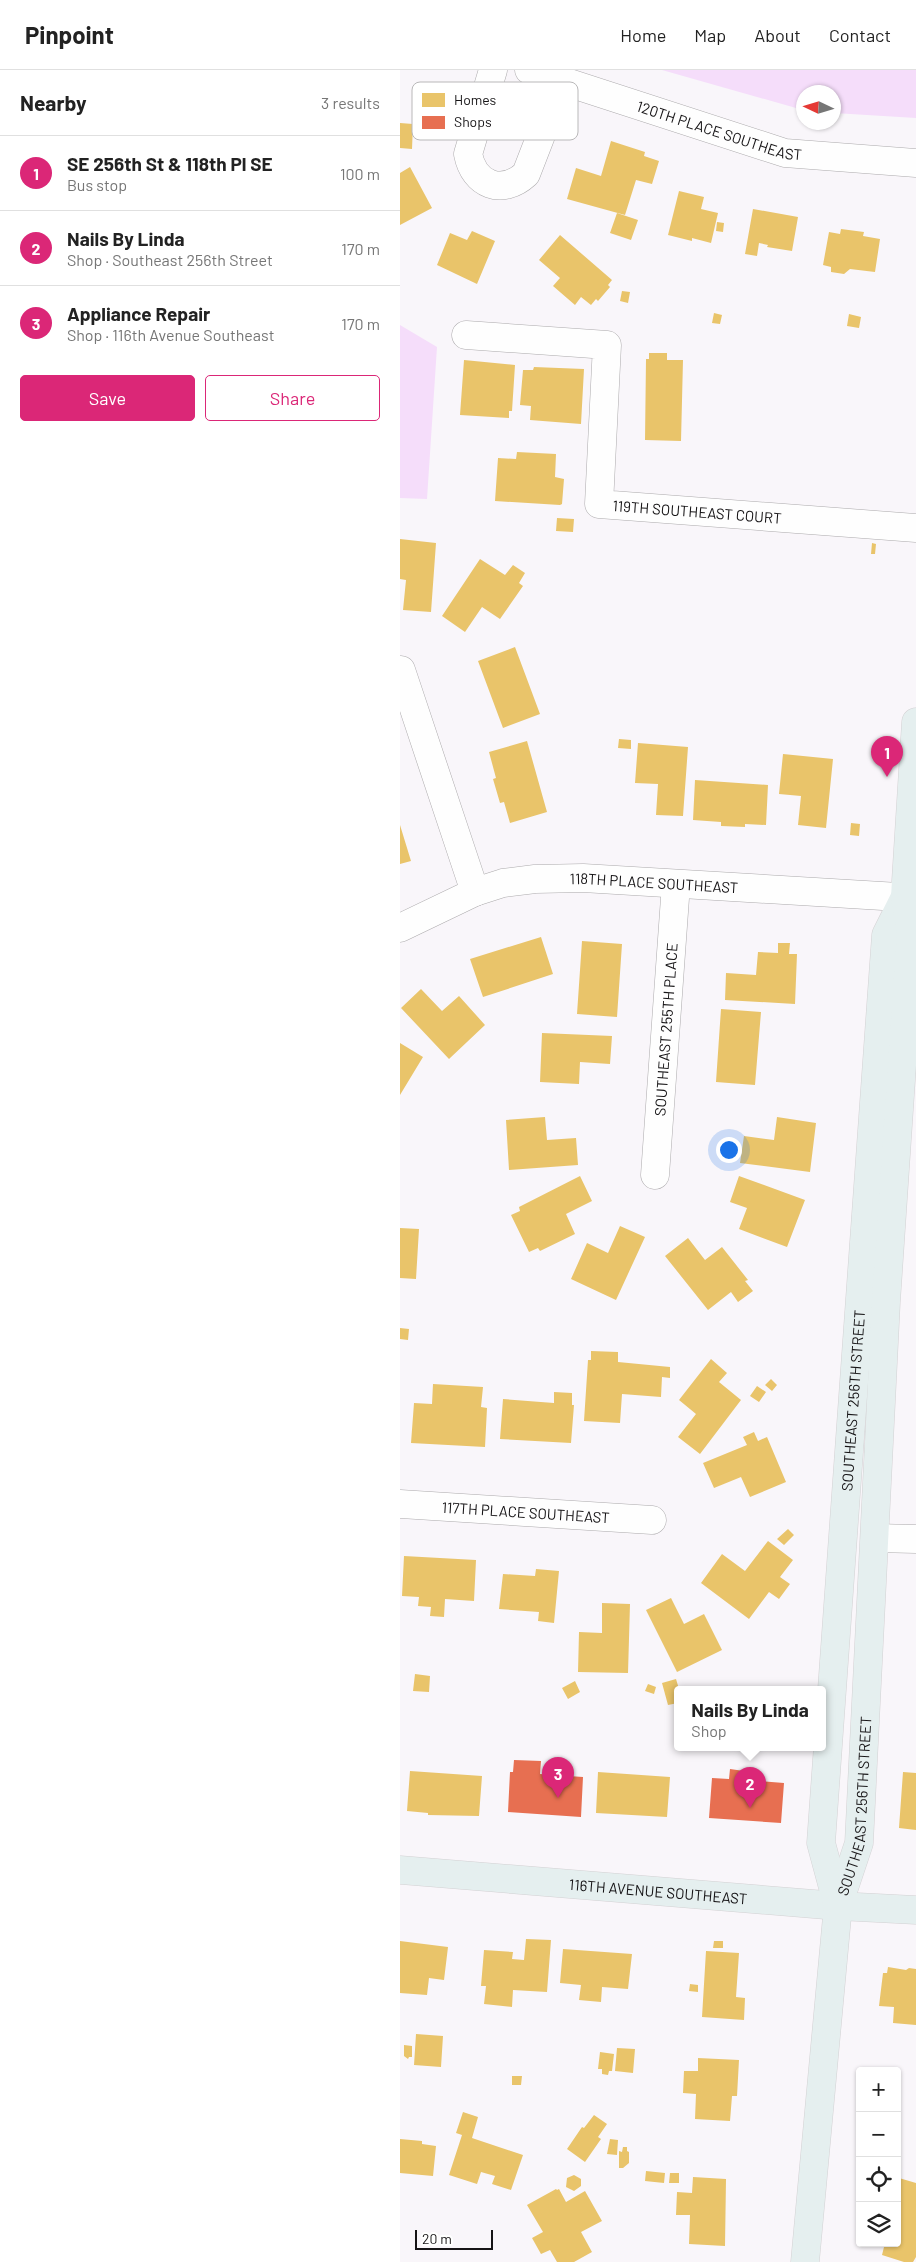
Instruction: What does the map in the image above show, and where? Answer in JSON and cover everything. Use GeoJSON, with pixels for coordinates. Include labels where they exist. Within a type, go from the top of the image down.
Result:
{"type":"FeatureCollection","features":[{"type":"Feature","properties":{"kind":"main road","name":"SOUTHEAST 256TH STREET"},"geometry":{"type":"LineString","coordinates":[[805,2262],[838,1906],[859,1843],[886,1302],[911,932],[910,897],[916,722]]}},
{"type":"Feature","properties":{"kind":"main road","name":"SOUTHEAST 256TH STREET"},"geometry":{"type":"LineString","coordinates":[[838,1906],[821,1843],[886,935],[910,897]]}},
{"type":"Feature","properties":{"kind":"main road","name":"116TH AVENUE SOUTHEAST"},"geometry":{"type":"LineString","coordinates":[[400,1870],[838,1906],[916,1910]]}},
{"type":"Feature","properties":{"kind":"street"},"geometry":{"type":"LineString","coordinates":[[489,82],[493,70]]}},
{"type":"Feature","properties":{"kind":"street","name":"120TH PLACE SOUTHEAST"},"geometry":{"type":"LineString","coordinates":[[528,70],[565,82]]}},
{"type":"Feature","properties":{"kind":"street","name":"120TH PLACE SOUTHEAST"},"geometry":{"type":"LineString","coordinates":[[578,86],[785,153],[916,162]]}},
{"type":"Feature","properties":{"kind":"street"},"geometry":{"type":"LineString","coordinates":[[472,140],[468,154],[470,164],[477,175],[486,183],[499,186],[508,185],[526,174],[539,140]]}},
{"type":"Feature","properties":{"kind":"street","name":"119TH SOUTHEAST COURT"},"geometry":{"type":"LineString","coordinates":[[466,335],[607,345],[599,504],[916,528]]}},
{"type":"Feature","properties":{"kind":"street"},"geometry":{"type":"LineString","coordinates":[[401,670],[474,892]]}},
{"type":"Feature","properties":{"kind":"street","name":"118TH PLACE SOUTHEAST"},"geometry":{"type":"LineString","coordinates":[[400,928],[474,892],[503,883],[535,879],[583,878],[910,897]]}},
{"type":"Feature","properties":{"kind":"street","name":"SOUTHEAST 255TH PLACE"},"geometry":{"type":"LineString","coordinates":[[655,1175],[676,884]]}},
{"type":"Feature","properties":{"kind":"street","name":"117TH PLACE SOUTHEAST"},"geometry":{"type":"LineString","coordinates":[[400,1504],[652,1520]]}},
{"type":"Feature","properties":{"kind":"street"},"geometry":{"type":"LineString","coordinates":[[875,1538],[916,1539]]}},
{"type":"Feature","properties":{"kind":"shaded area"},"geometry":{"type":"Polygon","coordinates":[[[662,70],[916,70],[916,118],[841,113],[841,85],[796,85],[796,108],[662,70]]]}},
{"type":"Feature","properties":{"kind":"shaded area"},"geometry":{"type":"Polygon","coordinates":[[[400,325],[437,347],[427,499],[400,498],[400,325]]]}},
{"type":"Feature","properties":{"kind":"building: Homes"},"geometry":{"type":"Polygon","coordinates":[[[400,123],[412,124],[412,149],[400,148],[400,123]]]}},
{"type":"Feature","properties":{"kind":"building: Homes"},"geometry":{"type":"Polygon","coordinates":[[[611,141],[645,152],[644,156],[659,161],[652,184],[636,180],[625,215],[567,199],[576,168],[601,176],[611,141]]]}},
{"type":"Feature","properties":{"kind":"building: Homes"},"geometry":{"type":"Polygon","coordinates":[[[410,167],[432,208],[400,225],[400,173],[410,167]]]}},
{"type":"Feature","properties":{"kind":"building: Homes"},"geometry":{"type":"Polygon","coordinates":[[[679,191],[704,197],[701,209],[718,213],[711,243],[692,238],[692,241],[668,235],[679,191]]]}},
{"type":"Feature","properties":{"kind":"building: Homes"},"geometry":{"type":"Polygon","coordinates":[[[753,209],[798,217],[792,251],[767,247],[768,245],[759,243],[757,256],[745,254],[753,209]]]}},
{"type":"Feature","properties":{"kind":"building: Homes"},"geometry":{"type":"Polygon","coordinates":[[[617,213],[638,220],[631,240],[610,233],[617,213]]]}},
{"type":"Feature","properties":{"kind":"building: Homes"},"geometry":{"type":"Polygon","coordinates":[[[717,222],[724,223],[723,232],[716,231],[717,222]]]}},
{"type":"Feature","properties":{"kind":"building: Homes"},"geometry":{"type":"Polygon","coordinates":[[[841,229],[864,232],[863,236],[880,239],[875,272],[850,269],[844,274],[831,272],[831,267],[823,265],[829,232],[840,234],[841,229]]]}},
{"type":"Feature","properties":{"kind":"building: Homes"},"geometry":{"type":"Polygon","coordinates":[[[472,231],[495,241],[477,284],[437,265],[450,233],[467,240],[472,231]]]}},
{"type":"Feature","properties":{"kind":"building: Homes"},"geometry":{"type":"Polygon","coordinates":[[[560,235],[612,280],[608,285],[610,287],[598,301],[596,299],[591,305],[581,297],[575,305],[553,286],[560,278],[539,260],[560,235]]]}},
{"type":"Feature","properties":{"kind":"building: Homes"},"geometry":{"type":"Polygon","coordinates":[[[622,291],[630,292],[628,303],[620,301],[622,291]]]}},
{"type":"Feature","properties":{"kind":"building: Homes"},"geometry":{"type":"Polygon","coordinates":[[[714,313],[722,315],[720,324],[712,323],[714,313]]]}},
{"type":"Feature","properties":{"kind":"building: Homes"},"geometry":{"type":"Polygon","coordinates":[[[849,314],[861,317],[859,328],[847,326],[849,314]]]}},
{"type":"Feature","properties":{"kind":"building: Homes"},"geometry":{"type":"Polygon","coordinates":[[[649,353],[667,353],[667,360],[683,360],[681,441],[645,440],[646,359],[649,359],[649,353]]]}},
{"type":"Feature","properties":{"kind":"building: Homes"},"geometry":{"type":"Polygon","coordinates":[[[464,360],[515,365],[512,411],[509,411],[509,418],[460,415],[464,360]]]}},
{"type":"Feature","properties":{"kind":"building: Homes"},"geometry":{"type":"Polygon","coordinates":[[[534,367],[584,369],[581,424],[530,420],[531,406],[520,405],[523,370],[533,370],[534,367]]]}},
{"type":"Feature","properties":{"kind":"building: Homes"},"geometry":{"type":"Polygon","coordinates":[[[517,452],[556,454],[555,477],[564,479],[562,504],[495,501],[498,458],[516,459],[517,452]]]}},
{"type":"Feature","properties":{"kind":"building: Homes"},"geometry":{"type":"Polygon","coordinates":[[[557,518],[574,519],[573,532],[556,531],[557,518]]]}},
{"type":"Feature","properties":{"kind":"building: Homes"},"geometry":{"type":"Polygon","coordinates":[[[400,539],[436,543],[431,612],[403,610],[406,580],[400,579],[400,539]]]}},
{"type":"Feature","properties":{"kind":"building: Homes"},"geometry":{"type":"Polygon","coordinates":[[[872,543],[876,544],[875,554],[871,554],[872,543]]]}},
{"type":"Feature","properties":{"kind":"building: Homes"},"geometry":{"type":"Polygon","coordinates":[[[480,559],[505,575],[513,565],[525,573],[519,583],[523,586],[500,619],[482,607],[465,632],[442,616],[480,559]]]}},
{"type":"Feature","properties":{"kind":"building: Homes"},"geometry":{"type":"Polygon","coordinates":[[[515,647],[540,714],[503,728],[478,661],[515,647]]]}},
{"type":"Feature","properties":{"kind":"building: Homes"},"geometry":{"type":"Polygon","coordinates":[[[619,739],[631,740],[631,749],[618,748],[619,739]]]}},
{"type":"Feature","properties":{"kind":"building: Homes"},"geometry":{"type":"Polygon","coordinates":[[[527,741],[547,812],[510,823],[504,802],[500,803],[493,779],[496,778],[489,752],[527,741]]]}},
{"type":"Feature","properties":{"kind":"building: Homes"},"geometry":{"type":"Polygon","coordinates":[[[638,743],[688,747],[683,816],[656,815],[658,784],[635,783],[638,743]]]}},
{"type":"Feature","properties":{"kind":"building: Homes"},"geometry":{"type":"Polygon","coordinates":[[[783,754],[833,759],[826,828],[798,825],[801,796],[779,794],[783,754]]]}},
{"type":"Feature","properties":{"kind":"building: Homes"},"geometry":{"type":"Polygon","coordinates":[[[695,780],[768,785],[766,825],[745,824],[745,827],[721,826],[721,822],[693,820],[695,780]]]}},
{"type":"Feature","properties":{"kind":"building: Homes"},"geometry":{"type":"Polygon","coordinates":[[[851,823],[860,824],[859,836],[850,835],[851,823]]]}},
{"type":"Feature","properties":{"kind":"building: Homes"},"geometry":{"type":"Polygon","coordinates":[[[400,825],[411,861],[400,864],[400,825]]]}},
{"type":"Feature","properties":{"kind":"building: Homes"},"geometry":{"type":"Polygon","coordinates":[[[541,937],[553,974],[483,997],[470,959],[541,937]]]}},
{"type":"Feature","properties":{"kind":"building: Homes"},"geometry":{"type":"Polygon","coordinates":[[[582,941],[622,944],[617,1017],[577,1014],[582,941]]]}},
{"type":"Feature","properties":{"kind":"building: Homes"},"geometry":{"type":"Polygon","coordinates":[[[778,943],[790,943],[789,954],[797,954],[795,1004],[725,1000],[726,973],[756,975],[758,952],[778,953],[778,943]]]}},
{"type":"Feature","properties":{"kind":"building: Homes"},"geometry":{"type":"Polygon","coordinates":[[[421,989],[442,1011],[459,996],[485,1025],[449,1059],[401,1008],[421,989]]]}},
{"type":"Feature","properties":{"kind":"building: Homes"},"geometry":{"type":"Polygon","coordinates":[[[721,1009],[761,1012],[755,1085],[716,1082],[721,1009]]]}},
{"type":"Feature","properties":{"kind":"building: Homes"},"geometry":{"type":"Polygon","coordinates":[[[542,1033],[612,1036],[610,1064],[580,1062],[579,1084],[540,1082],[542,1033]]]}},
{"type":"Feature","properties":{"kind":"building: Homes"},"geometry":{"type":"Polygon","coordinates":[[[400,1043],[423,1057],[400,1095],[400,1043]]]}},
{"type":"Feature","properties":{"kind":"building: Homes"},"geometry":{"type":"Polygon","coordinates":[[[545,1117],[547,1140],[576,1138],[578,1165],[509,1170],[506,1120],[545,1117]]]}},
{"type":"Feature","properties":{"kind":"building: Homes"},"geometry":{"type":"Polygon","coordinates":[[[777,1117],[816,1123],[810,1172],[740,1163],[744,1136],[774,1140],[777,1117]]]}},
{"type":"Feature","properties":{"kind":"building: Homes"},"geometry":{"type":"Polygon","coordinates":[[[580,1176],[592,1201],[566,1214],[575,1234],[540,1251],[538,1248],[529,1252],[511,1215],[520,1211],[519,1207],[580,1176]]]}},
{"type":"Feature","properties":{"kind":"building: Homes"},"geometry":{"type":"Polygon","coordinates":[[[739,1176],[805,1200],[787,1247],[739,1229],[747,1208],[730,1202],[739,1176]]]}},
{"type":"Feature","properties":{"kind":"building: Homes"},"geometry":{"type":"Polygon","coordinates":[[[620,1226],[645,1237],[616,1300],[571,1279],[587,1243],[608,1253],[620,1226]]]}},
{"type":"Feature","properties":{"kind":"building: Homes"},"geometry":{"type":"Polygon","coordinates":[[[400,1228],[419,1229],[416,1279],[400,1278],[400,1228]]]}},
{"type":"Feature","properties":{"kind":"building: Homes"},"geometry":{"type":"Polygon","coordinates":[[[688,1238],[705,1260],[722,1247],[748,1280],[745,1281],[753,1291],[738,1302],[731,1292],[708,1310],[665,1256],[688,1238]]]}},
{"type":"Feature","properties":{"kind":"building: Homes"},"geometry":{"type":"Polygon","coordinates":[[[400,1328],[409,1329],[408,1340],[400,1339],[400,1328]]]}},
{"type":"Feature","properties":{"kind":"building: Homes"},"geometry":{"type":"Polygon","coordinates":[[[591,1351],[618,1352],[618,1362],[670,1367],[670,1378],[662,1377],[661,1397],[622,1394],[620,1423],[584,1421],[588,1360],[591,1360],[591,1351]]]}},
{"type":"Feature","properties":{"kind":"building: Homes"},"geometry":{"type":"Polygon","coordinates":[[[711,1359],[727,1373],[719,1382],[741,1400],[700,1454],[678,1437],[696,1414],[679,1400],[711,1359]]]}},
{"type":"Feature","properties":{"kind":"building: Homes"},"geometry":{"type":"Polygon","coordinates":[[[771,1379],[777,1385],[772,1391],[765,1385],[771,1379]]]}},
{"type":"Feature","properties":{"kind":"building: Homes"},"geometry":{"type":"Polygon","coordinates":[[[433,1384],[483,1387],[481,1407],[487,1408],[485,1447],[411,1443],[414,1403],[432,1404],[433,1384]]]}},
{"type":"Feature","properties":{"kind":"building: Homes"},"geometry":{"type":"Polygon","coordinates":[[[757,1386],[766,1392],[759,1402],[750,1396],[757,1386]]]}},
{"type":"Feature","properties":{"kind":"building: Homes"},"geometry":{"type":"Polygon","coordinates":[[[554,1392],[572,1393],[572,1405],[574,1405],[571,1443],[500,1439],[503,1399],[554,1403],[554,1392]]]}},
{"type":"Feature","properties":{"kind":"building: Homes"},"geometry":{"type":"Polygon","coordinates":[[[754,1432],[758,1441],[767,1437],[786,1482],[750,1497],[741,1477],[714,1488],[703,1463],[747,1445],[743,1437],[754,1432]]]}},
{"type":"Feature","properties":{"kind":"building: Homes"},"geometry":{"type":"Polygon","coordinates":[[[788,1529],[794,1535],[784,1545],[777,1539],[788,1529]]]}},
{"type":"Feature","properties":{"kind":"building: Homes"},"geometry":{"type":"Polygon","coordinates":[[[768,1541],[793,1560],[780,1577],[790,1584],[779,1599],[769,1592],[749,1619],[701,1583],[722,1554],[745,1571],[768,1541]]]}},
{"type":"Feature","properties":{"kind":"building: Homes"},"geometry":{"type":"Polygon","coordinates":[[[404,1556],[476,1560],[474,1601],[445,1599],[444,1617],[430,1616],[431,1607],[418,1606],[419,1597],[402,1596],[404,1556]]]}},
{"type":"Feature","properties":{"kind":"building: Homes"},"geometry":{"type":"Polygon","coordinates":[[[536,1569],[559,1571],[554,1623],[538,1621],[539,1612],[499,1609],[503,1574],[535,1576],[536,1569]]]}},
{"type":"Feature","properties":{"kind":"building: Homes"},"geometry":{"type":"Polygon","coordinates":[[[671,1598],[684,1624],[704,1614],[722,1650],[677,1672],[646,1610],[671,1598]]]}},
{"type":"Feature","properties":{"kind":"building: Homes"},"geometry":{"type":"Polygon","coordinates":[[[602,1603],[630,1604],[628,1673],[578,1672],[579,1632],[602,1633],[602,1603]]]}},
{"type":"Feature","properties":{"kind":"building: Homes"},"geometry":{"type":"Polygon","coordinates":[[[415,1674],[430,1676],[429,1692],[413,1691],[415,1674]]]}},
{"type":"Feature","properties":{"kind":"building: Homes"},"geometry":{"type":"Polygon","coordinates":[[[676,1679],[678,1686],[674,1686],[674,1704],[668,1705],[662,1683],[676,1679]]]}},
{"type":"Feature","properties":{"kind":"building: Homes"},"geometry":{"type":"Polygon","coordinates":[[[575,1681],[580,1692],[568,1699],[562,1688],[575,1681]]]}},
{"type":"Feature","properties":{"kind":"building: Homes"},"geometry":{"type":"Polygon","coordinates":[[[648,1684],[656,1687],[654,1694],[645,1691],[648,1684]]]}},
{"type":"Feature","properties":{"kind":"building: Homes"},"geometry":{"type":"Polygon","coordinates":[[[410,1771],[482,1776],[479,1816],[428,1815],[428,1813],[407,1811],[410,1771]]]}},
{"type":"Feature","properties":{"kind":"building: Homes"},"geometry":{"type":"Polygon","coordinates":[[[598,1772],[670,1777],[667,1817],[596,1813],[598,1772]]]}},
{"type":"Feature","properties":{"kind":"building: Homes"},"geometry":{"type":"Polygon","coordinates":[[[903,1772],[916,1773],[916,1830],[899,1828],[903,1772]]]}},
{"type":"Feature","properties":{"kind":"building: Homes"},"geometry":{"type":"Polygon","coordinates":[[[526,1939],[551,1940],[547,1992],[513,1990],[512,2007],[484,2004],[486,1986],[481,1986],[484,1950],[513,1952],[512,1959],[524,1960],[526,1939]]]}},
{"type":"Feature","properties":{"kind":"building: Homes"},"geometry":{"type":"Polygon","coordinates":[[[400,1941],[448,1947],[444,1980],[429,1978],[427,1995],[400,1993],[400,1941]]]}},
{"type":"Feature","properties":{"kind":"building: Homes"},"geometry":{"type":"Polygon","coordinates":[[[714,1941],[723,1941],[723,1948],[713,1948],[714,1941]]]}},
{"type":"Feature","properties":{"kind":"building: Homes"},"geometry":{"type":"Polygon","coordinates":[[[563,1949],[632,1954],[628,1989],[602,1987],[601,2002],[579,2000],[581,1985],[560,1983],[563,1949]]]}},
{"type":"Feature","properties":{"kind":"building: Homes"},"geometry":{"type":"Polygon","coordinates":[[[706,1951],[739,1953],[736,1997],[745,1998],[744,2020],[702,2017],[706,1951]]]}},
{"type":"Feature","properties":{"kind":"building: Homes"},"geometry":{"type":"Polygon","coordinates":[[[888,1967],[906,1970],[909,1968],[916,1969],[916,2025],[893,2023],[894,2007],[879,2006],[883,1973],[887,1973],[888,1967]]]}},
{"type":"Feature","properties":{"kind":"building: Homes"},"geometry":{"type":"Polygon","coordinates":[[[690,1984],[698,1985],[698,1992],[689,1991],[690,1984]]]}},
{"type":"Feature","properties":{"kind":"building: Homes"},"geometry":{"type":"Polygon","coordinates":[[[416,2034],[443,2036],[441,2067],[414,2065],[416,2034]]]}},
{"type":"Feature","properties":{"kind":"building: Homes"},"geometry":{"type":"Polygon","coordinates":[[[404,2045],[412,2046],[412,2057],[408,2059],[404,2056],[404,2045]]]}},
{"type":"Feature","properties":{"kind":"building: Homes"},"geometry":{"type":"Polygon","coordinates":[[[617,2048],[635,2049],[633,2073],[615,2071],[617,2048]]]}},
{"type":"Feature","properties":{"kind":"building: Homes"},"geometry":{"type":"Polygon","coordinates":[[[600,2052],[614,2054],[612,2071],[609,2071],[608,2075],[602,2074],[602,2069],[598,2069],[600,2052]]]}},
{"type":"Feature","properties":{"kind":"building: Homes"},"geometry":{"type":"Polygon","coordinates":[[[698,2058],[739,2060],[737,2096],[732,2096],[730,2121],[695,2119],[696,2094],[683,2093],[684,2071],[698,2071],[698,2058]]]}},
{"type":"Feature","properties":{"kind":"building: Homes"},"geometry":{"type":"Polygon","coordinates":[[[512,2076],[522,2076],[521,2085],[512,2085],[512,2076]]]}},
{"type":"Feature","properties":{"kind":"building: Homes"},"geometry":{"type":"Polygon","coordinates":[[[463,2112],[478,2117],[472,2138],[523,2155],[511,2190],[492,2184],[495,2176],[481,2172],[477,2184],[449,2175],[462,2135],[456,2133],[463,2112]]]}},
{"type":"Feature","properties":{"kind":"building: Homes"},"geometry":{"type":"Polygon","coordinates":[[[594,2115],[607,2124],[598,2137],[601,2139],[585,2162],[567,2149],[582,2127],[584,2128],[594,2115]]]}},
{"type":"Feature","properties":{"kind":"building: Homes"},"geometry":{"type":"Polygon","coordinates":[[[400,2139],[422,2141],[422,2144],[436,2146],[433,2176],[400,2173],[400,2139]]]}},
{"type":"Feature","properties":{"kind":"building: Homes"},"geometry":{"type":"Polygon","coordinates":[[[610,2139],[618,2140],[617,2155],[607,2154],[610,2139]]]}},
{"type":"Feature","properties":{"kind":"building: Homes"},"geometry":{"type":"Polygon","coordinates":[[[623,2147],[627,2147],[629,2152],[629,2163],[623,2168],[619,2168],[619,2151],[622,2152],[623,2147]]]}},
{"type":"Feature","properties":{"kind":"building: Homes"},"geometry":{"type":"Polygon","coordinates":[[[646,2171],[665,2173],[664,2183],[645,2181],[646,2171]]]}},
{"type":"Feature","properties":{"kind":"building: Homes"},"geometry":{"type":"Polygon","coordinates":[[[670,2173],[679,2173],[679,2183],[669,2183],[670,2173]]]}},
{"type":"Feature","properties":{"kind":"building: Homes"},"geometry":{"type":"Polygon","coordinates":[[[574,2175],[581,2179],[581,2186],[574,2191],[566,2187],[567,2178],[574,2175]]]}},
{"type":"Feature","properties":{"kind":"building: Homes"},"geometry":{"type":"Polygon","coordinates":[[[693,2177],[726,2179],[725,2246],[689,2244],[690,2215],[676,2215],[677,2192],[692,2193],[693,2177]]]}},
{"type":"Feature","properties":{"kind":"building: Homes"},"geometry":{"type":"Polygon","coordinates":[[[901,2179],[916,2183],[916,2257],[913,2262],[904,2262],[882,2255],[884,2247],[901,2247],[901,2179]]]}},
{"type":"Feature","properties":{"kind":"building: Homes"},"geometry":{"type":"Polygon","coordinates":[[[559,2189],[566,2202],[585,2191],[602,2221],[581,2232],[592,2252],[574,2262],[557,2262],[550,2250],[541,2254],[532,2238],[543,2232],[527,2205],[559,2189]]]}},
{"type":"Feature","properties":{"kind":"building: Shops"},"geometry":{"type":"Polygon","coordinates":[[[514,1760],[541,1761],[540,1774],[583,1777],[581,1817],[508,1812],[510,1772],[513,1772],[514,1760]]]}},
{"type":"Feature","properties":{"kind":"building: Shops"},"geometry":{"type":"Polygon","coordinates":[[[730,1769],[758,1773],[757,1781],[784,1783],[781,1823],[709,1818],[712,1778],[729,1779],[730,1769]]]}},
{"type":"Feature","properties":{"kind":"place","name":"SE 256th St & 118th Pl SE"},"geometry":{"type":"Point","coordinates":[887,777]}},
{"type":"Feature","properties":{"kind":"place","name":"Appliance Repair"},"geometry":{"type":"Point","coordinates":[558,1798]}},
{"type":"Feature","properties":{"kind":"place","name":"Nails By Linda"},"geometry":{"type":"Point","coordinates":[750,1808]}}]}
